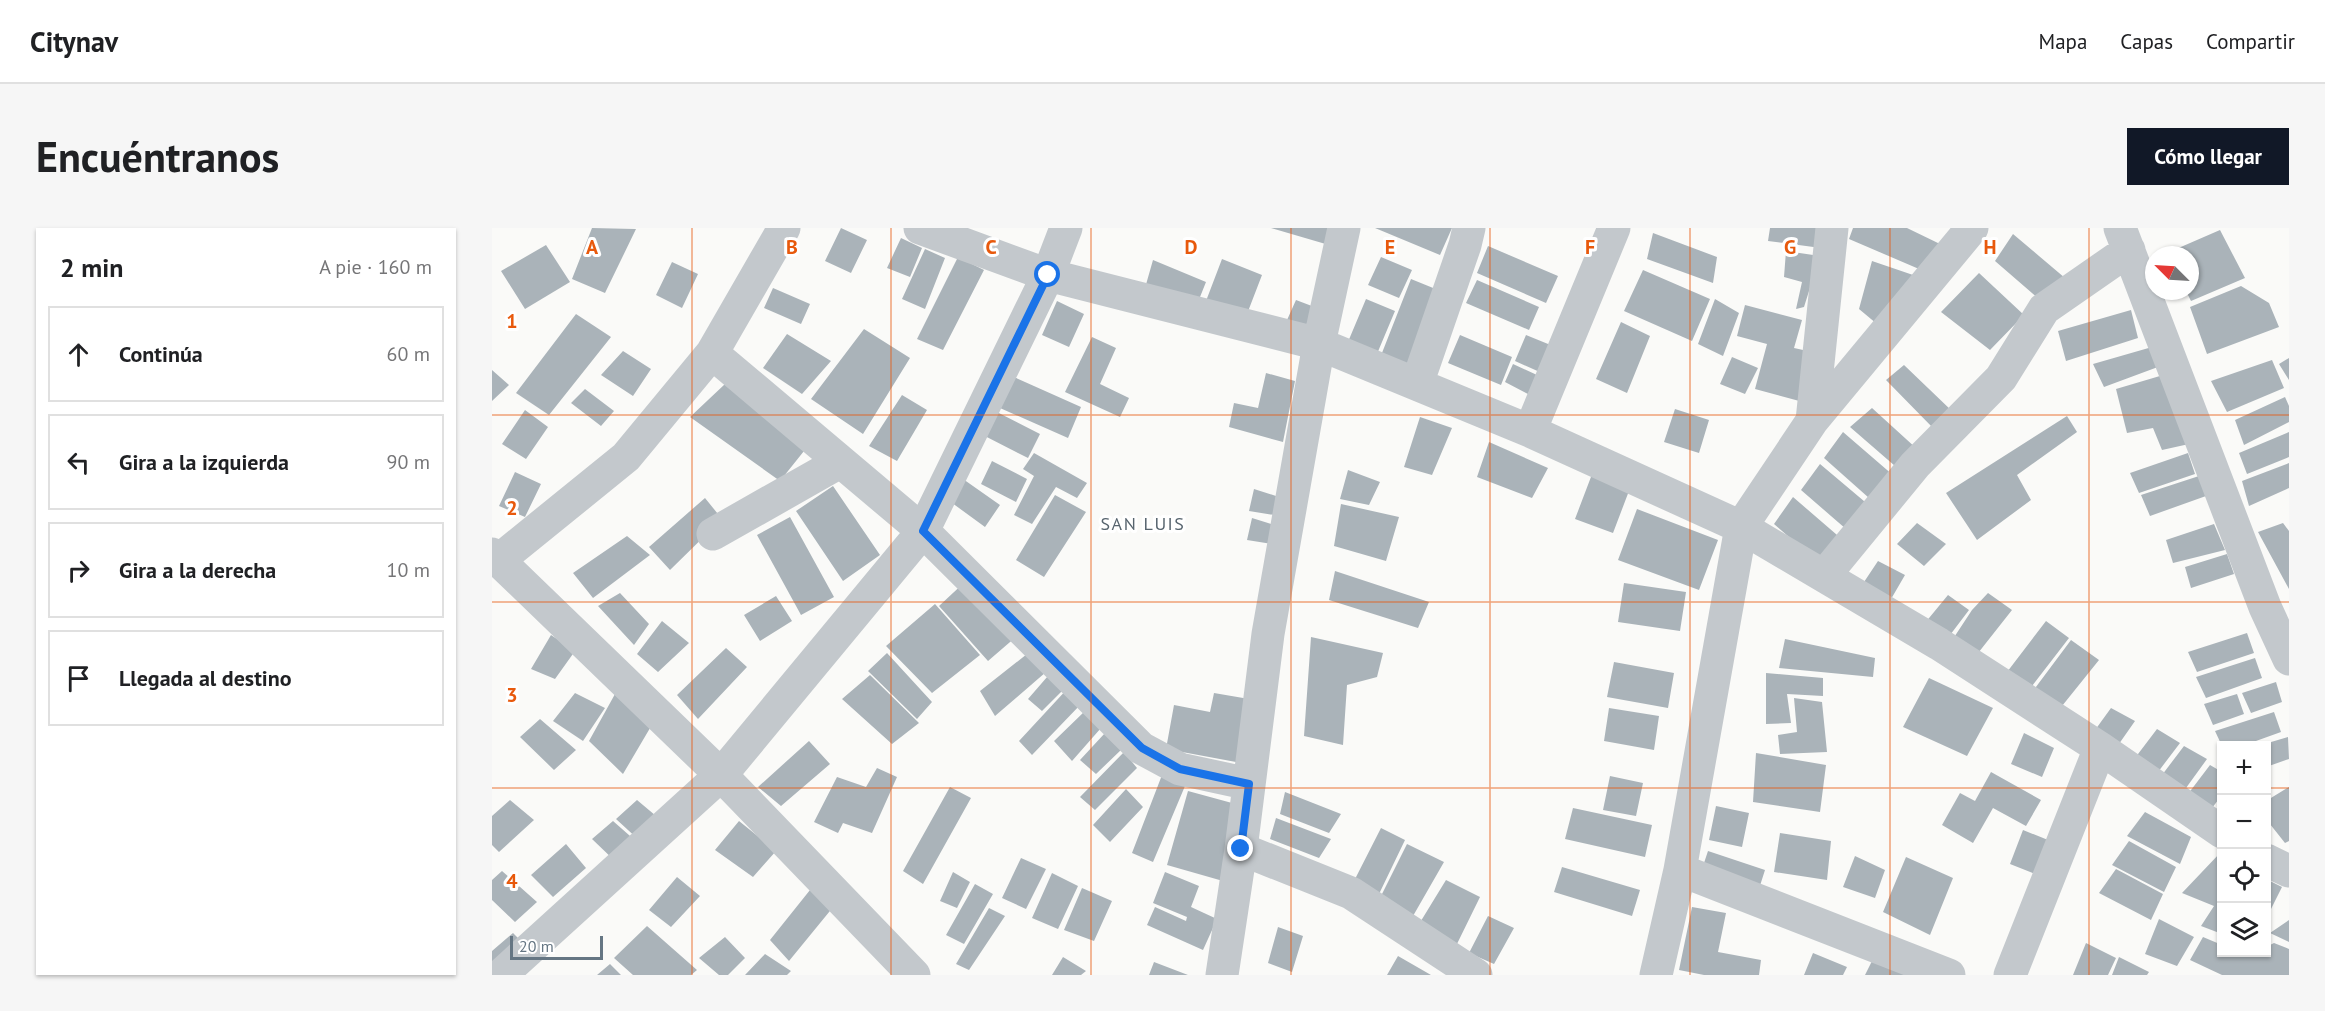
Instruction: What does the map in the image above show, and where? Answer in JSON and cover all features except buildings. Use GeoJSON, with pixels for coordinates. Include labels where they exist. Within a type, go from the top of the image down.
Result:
{"type":"FeatureCollection","features":[{"type":"Feature","properties":{"kind":"street"},"geometry":{"type":"LineString","coordinates":[[784,228],[712,353],[626,458],[496,557],[721,775],[914,975]]}},
{"type":"Feature","properties":{"kind":"street"},"geometry":{"type":"LineString","coordinates":[[920,228],[1048,275],[1319,344],[1530,431],[1742,527],[1939,644],[2100,748],[2217,829]]}},
{"type":"Feature","properties":{"kind":"street"},"geometry":{"type":"LineString","coordinates":[[501,975],[721,775],[923,531],[1048,275],[1066,228]]}},
{"type":"Feature","properties":{"kind":"street"},"geometry":{"type":"LineString","coordinates":[[1222,975],[1241,849],[1268,634],[1319,344],[1344,228]]}},
{"type":"Feature","properties":{"kind":"street"},"geometry":{"type":"LineString","coordinates":[[1416,384],[1469,228]]}},
{"type":"Feature","properties":{"kind":"street"},"geometry":{"type":"LineString","coordinates":[[1530,431],[1614,228]]}},
{"type":"Feature","properties":{"kind":"street"},"geometry":{"type":"LineString","coordinates":[[1812,422],[1832,228]]}},
{"type":"Feature","properties":{"kind":"street"},"geometry":{"type":"LineString","coordinates":[[1656,975],[1680,870],[1742,527],[1812,422],[1972,228]]}},
{"type":"Feature","properties":{"kind":"street"},"geometry":{"type":"LineString","coordinates":[[1824,576],[1915,465],[2001,378],[2044,309],[2125,239],[2265,608],[2289,659]]}},
{"type":"Feature","properties":{"kind":"street"},"geometry":{"type":"LineString","coordinates":[[712,353],[923,531],[1142,748],[1180,769],[1249,784]]}},
{"type":"Feature","properties":{"kind":"street"},"geometry":{"type":"LineString","coordinates":[[713,534],[840,462]]}},
{"type":"Feature","properties":{"kind":"street"},"geometry":{"type":"LineString","coordinates":[[2010,975],[2100,748]]}},
{"type":"Feature","properties":{"kind":"street"},"geometry":{"type":"LineString","coordinates":[[1241,849],[1351,893],[1476,975]]}},
{"type":"Feature","properties":{"kind":"street"},"geometry":{"type":"LineString","coordinates":[[2271,862],[2289,871]]}},
{"type":"Feature","properties":{"kind":"street"},"geometry":{"type":"LineString","coordinates":[[1680,870],[1949,975]]}},
{"type":"Feature","properties":{"kind":"district","name":"SAN LUIS"},"geometry":{"type":"Point","coordinates":[1143,523]}},
{"type":"Feature","properties":{"kind":"route"},"geometry":{"type":"LineString","coordinates":[[1048,275],[923,531],[1142,748],[1180,769],[1249,784],[1241,849]]}}]}
